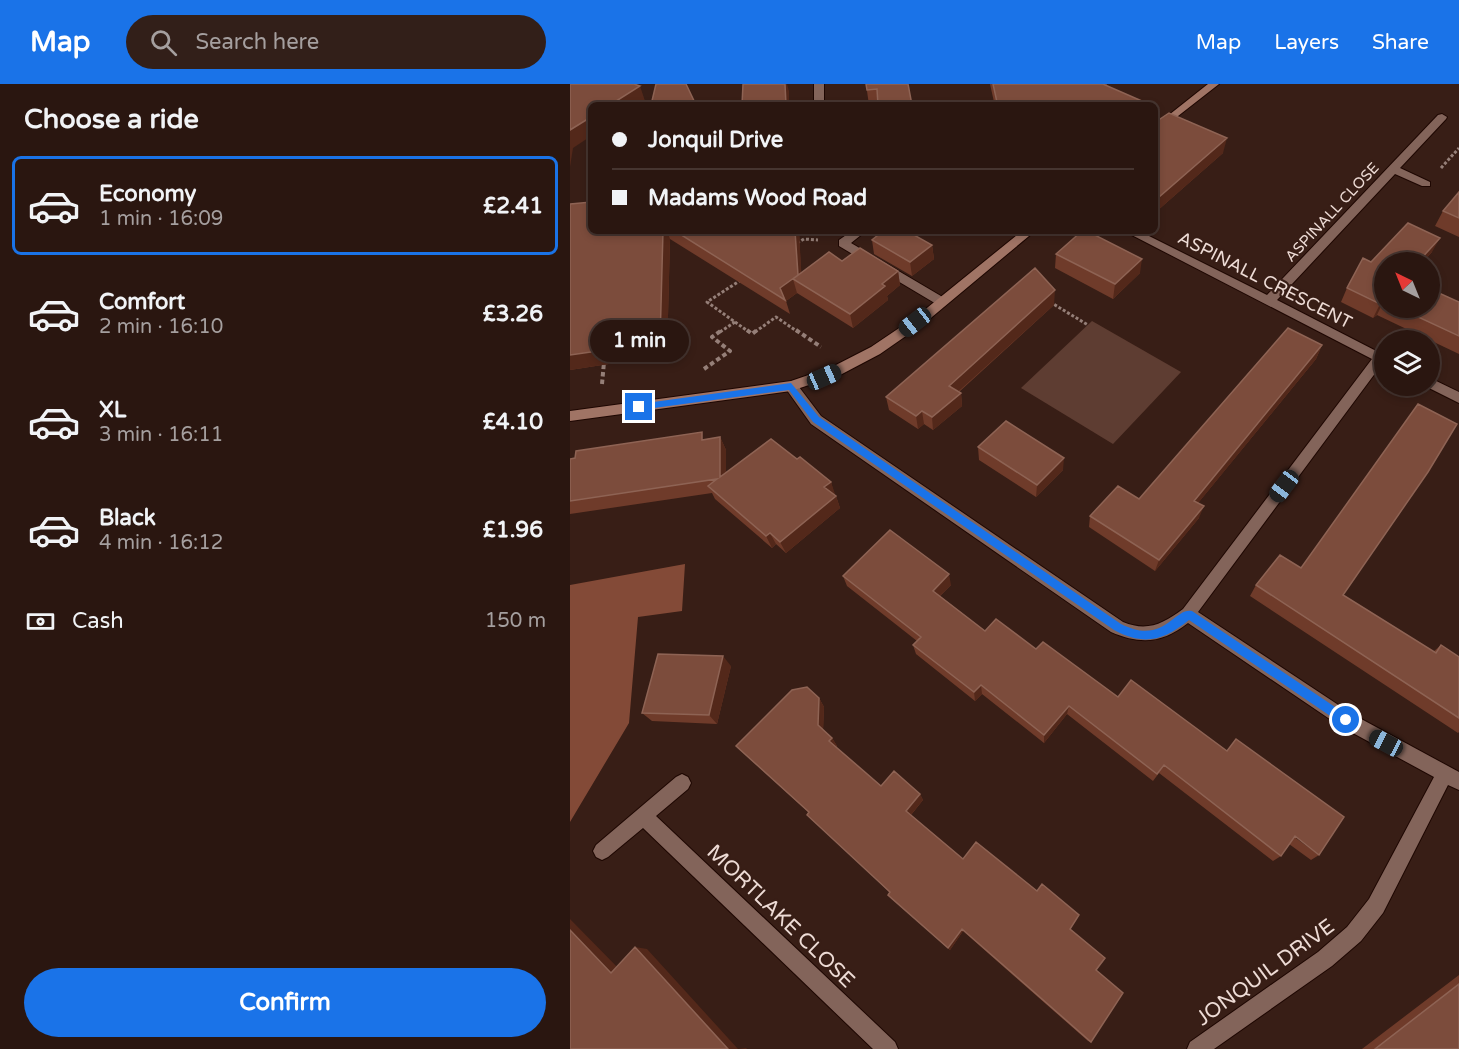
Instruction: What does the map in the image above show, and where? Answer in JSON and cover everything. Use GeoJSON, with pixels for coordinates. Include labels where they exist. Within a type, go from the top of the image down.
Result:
{"type":"FeatureCollection","features":[{"type":"Feature","properties":{"kind":"street"},"geometry":{"type":"LineString","coordinates":[[819,84],[819,102]]}},
{"type":"Feature","properties":{"kind":"street"},"geometry":{"type":"LineString","coordinates":[[1158,129],[1214,84]]}},
{"type":"Feature","properties":{"kind":"street","name":"ASPINALL CLOSE"},"geometry":{"type":"LineString","coordinates":[[1269,301],[1442,117]]}},
{"type":"Feature","properties":{"kind":"street","name":"ASPINALL CLOSE"},"geometry":{"type":"LineString","coordinates":[[1393,169],[1426,183]]}},
{"type":"Feature","properties":{"kind":"street"},"geometry":{"type":"LineString","coordinates":[[856,234],[843,243],[942,302]]}},
{"type":"Feature","properties":{"kind":"street"},"geometry":{"type":"LineString","coordinates":[[570,416],[791,386],[824,377],[902,333],[1025,234]]}},
{"type":"Feature","properties":{"kind":"street","name":"ASPINALL CRESCENT"},"geometry":{"type":"LineString","coordinates":[[1136,234],[1374,355]]}},
{"type":"Feature","properties":{"kind":"street"},"geometry":{"type":"LineString","coordinates":[[791,386],[816,420],[1118,627],[1131,634],[1149,636],[1169,630],[1188,614],[1374,370]]}},
{"type":"Feature","properties":{"kind":"street"},"geometry":{"type":"LineString","coordinates":[[1440,388],[1459,398]]}},
{"type":"Feature","properties":{"kind":"street","name":"JONQUIL DRIVE"},"geometry":{"type":"LineString","coordinates":[[1188,614],[1346,720],[1452,777],[1376,906],[1354,934],[1324,959],[1197,1049]]}},
{"type":"Feature","properties":{"kind":"street"},"geometry":{"type":"LineString","coordinates":[[602,851],[682,783]]}},
{"type":"Feature","properties":{"kind":"street","name":"MORTLAKE CLOSE"},"geometry":{"type":"LineString","coordinates":[[644,816],[888,1049]]}},
{"type":"Feature","properties":{"kind":"path"},"geometry":{"type":"LineString","coordinates":[[795,245],[804,239],[843,243]]}},
{"type":"Feature","properties":{"kind":"path"},"geometry":{"type":"LineString","coordinates":[[746,277],[708,302],[752,333],[776,317],[834,355],[843,368]]}},
{"type":"Feature","properties":{"kind":"path"},"geometry":{"type":"LineString","coordinates":[[1048,301],[1088,325]]}},
{"type":"Feature","properties":{"kind":"path"},"geometry":{"type":"LineString","coordinates":[[697,399],[697,373],[730,351],[712,337],[735,322]]}},
{"type":"Feature","properties":{"kind":"path"},"geometry":{"type":"LineString","coordinates":[[600,412],[604,356]]}},
{"type":"Feature","properties":{"kind":"shaded area"},"geometry":{"type":"Polygon","coordinates":[[[1092,321],[1181,372],[1113,444],[1021,388],[1092,321]]]}},
{"type":"Feature","properties":{"kind":"shaded area"},"geometry":{"type":"Polygon","coordinates":[[[685,564],[682,611],[638,617],[629,723],[570,822],[570,585],[685,564]]]}},
{"type":"Feature","properties":{"kind":"building"},"geometry":{"type":"Polygon","coordinates":[[[570,84],[634,84],[640,86],[615,102],[588,102],[588,119],[570,130],[570,84]]]}},
{"type":"Feature","properties":{"kind":"building"},"geometry":{"type":"Polygon","coordinates":[[[656,84],[686,84],[695,102],[652,102],[656,84]]]}},
{"type":"Feature","properties":{"kind":"building"},"geometry":{"type":"Polygon","coordinates":[[[743,84],[785,84],[786,102],[742,102],[743,84]]]}},
{"type":"Feature","properties":{"kind":"building"},"geometry":{"type":"Polygon","coordinates":[[[866,84],[908,84],[911,102],[878,102],[877,89],[867,90],[866,84]]]}},
{"type":"Feature","properties":{"kind":"building"},"geometry":{"type":"Polygon","coordinates":[[[993,84],[1103,84],[1144,102],[997,102],[993,84]]]}},
{"type":"Feature","properties":{"kind":"building"},"geometry":{"type":"Polygon","coordinates":[[[1169,113],[1227,138],[1159,197],[1158,120],[1169,113]]]}},
{"type":"Feature","properties":{"kind":"building"},"geometry":{"type":"Polygon","coordinates":[[[1459,192],[1459,218],[1443,211],[1459,192]]]}},
{"type":"Feature","properties":{"kind":"building"},"geometry":{"type":"Polygon","coordinates":[[[588,202],[588,234],[663,234],[660,342],[570,355],[570,204],[588,202]]]}},
{"type":"Feature","properties":{"kind":"building"},"geometry":{"type":"Polygon","coordinates":[[[1408,223],[1440,238],[1427,252],[1380,252],[1408,223]]]}},
{"type":"Feature","properties":{"kind":"building"},"geometry":{"type":"Polygon","coordinates":[[[680,234],[795,234],[798,275],[780,288],[785,300],[680,234]]]}},
{"type":"Feature","properties":{"kind":"building"},"geometry":{"type":"Polygon","coordinates":[[[879,234],[912,234],[932,245],[910,262],[872,240],[879,234]]]}},
{"type":"Feature","properties":{"kind":"building"},"geometry":{"type":"Polygon","coordinates":[[[1079,234],[1093,234],[1142,259],[1115,284],[1056,254],[1079,234]]]}},
{"type":"Feature","properties":{"kind":"building"},"geometry":{"type":"Polygon","coordinates":[[[860,248],[898,271],[882,284],[885,286],[850,314],[793,279],[829,252],[842,261],[860,248]]]}},
{"type":"Feature","properties":{"kind":"building"},"geometry":{"type":"Polygon","coordinates":[[[1363,258],[1371,262],[1374,259],[1374,301],[1347,288],[1363,258]]]}},
{"type":"Feature","properties":{"kind":"building"},"geometry":{"type":"Polygon","coordinates":[[[1035,268],[1055,290],[949,386],[961,393],[932,417],[922,411],[916,416],[886,397],[1035,268]]]}},
{"type":"Feature","properties":{"kind":"building"},"geometry":{"type":"Polygon","coordinates":[[[1440,293],[1459,302],[1459,336],[1420,318],[1440,318],[1440,293]]]}},
{"type":"Feature","properties":{"kind":"building"},"geometry":{"type":"Polygon","coordinates":[[[1288,328],[1322,345],[1194,501],[1204,506],[1159,560],[1090,516],[1118,486],[1139,499],[1288,328]]]}},
{"type":"Feature","properties":{"kind":"building"},"geometry":{"type":"Polygon","coordinates":[[[1418,404],[1457,424],[1428,472],[1343,595],[1436,653],[1441,645],[1459,657],[1459,718],[1256,585],[1280,555],[1301,568],[1418,404]]]}},
{"type":"Feature","properties":{"kind":"building"},"geometry":{"type":"Polygon","coordinates":[[[1006,421],[1064,458],[1037,485],[978,447],[1006,421]]]}},
{"type":"Feature","properties":{"kind":"building"},"geometry":{"type":"Polygon","coordinates":[[[702,432],[702,440],[720,437],[720,477],[771,439],[797,459],[800,457],[831,482],[824,487],[836,496],[780,542],[770,533],[766,536],[708,486],[717,479],[570,501],[570,459],[575,458],[576,451],[702,432]]]}},
{"type":"Feature","properties":{"kind":"building"},"geometry":{"type":"Polygon","coordinates":[[[890,530],[949,574],[933,591],[985,631],[996,619],[1036,649],[1043,642],[1118,697],[1131,680],[1227,751],[1236,739],[1344,817],[1319,855],[1295,836],[1281,856],[1164,765],[1157,774],[1069,706],[1044,735],[981,685],[974,692],[913,645],[921,637],[843,576],[890,530]]]}},
{"type":"Feature","properties":{"kind":"building"},"geometry":{"type":"Polygon","coordinates":[[[658,654],[723,656],[709,715],[642,713],[658,654]]]}},
{"type":"Feature","properties":{"kind":"building"},"geometry":{"type":"Polygon","coordinates":[[[807,687],[819,698],[818,725],[832,738],[829,741],[881,786],[894,771],[920,794],[906,811],[963,859],[976,842],[1037,891],[1042,884],[1079,915],[1070,929],[1105,958],[1096,970],[1123,993],[1091,1042],[962,929],[948,948],[888,895],[890,892],[807,815],[809,812],[736,746],[792,690],[807,687]]]}},
{"type":"Feature","properties":{"kind":"building"},"geometry":{"type":"Polygon","coordinates":[[[570,930],[611,973],[635,947],[728,1049],[570,1049],[570,930]]]}},
{"type":"Feature","properties":{"kind":"building"},"geometry":{"type":"Polygon","coordinates":[[[1459,984],[1459,1049],[1375,1049],[1459,984]]]}},
{"type":"Feature","properties":{"kind":"route"},"geometry":{"type":"LineString","coordinates":[[639,407],[791,386],[816,420],[1118,627],[1131,634],[1149,636],[1169,630],[1188,614],[1346,720]]}}]}
